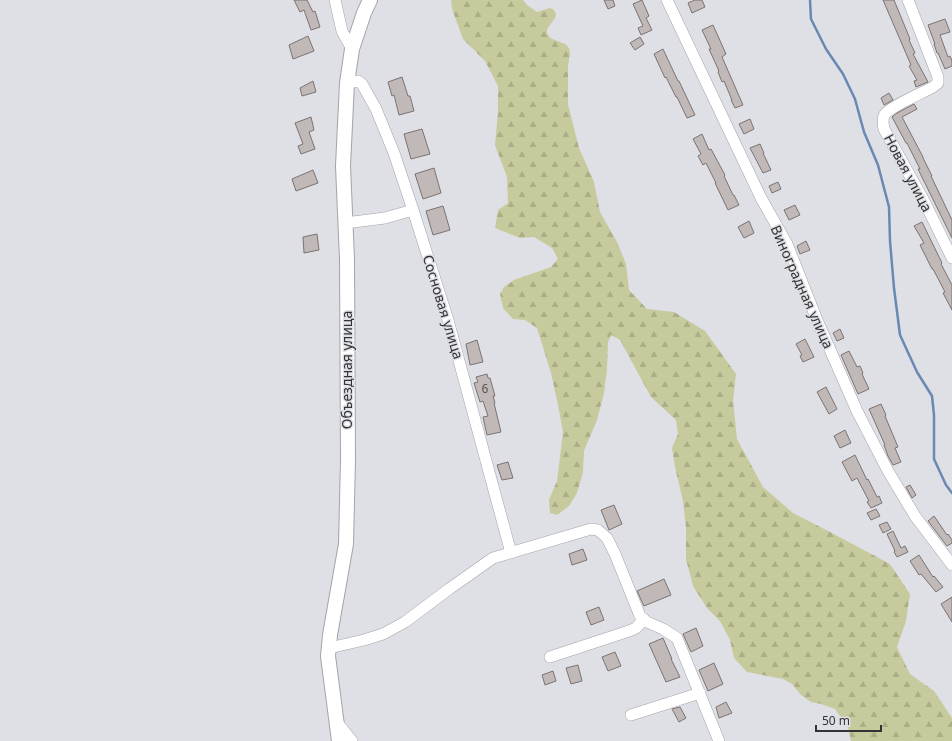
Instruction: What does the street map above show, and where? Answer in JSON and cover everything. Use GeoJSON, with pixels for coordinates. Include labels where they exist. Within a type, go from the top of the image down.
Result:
{"type":"FeatureCollection","features":[{"type":"Feature","properties":{"kind":"main road","name":"Объездная улица"},"geometry":{"type":"LineString","coordinates":[[339,741],[328,656],[330,635],[346,544],[348,451],[347,259],[343,166],[347,83],[352,49],[370,0]]}},
{"type":"Feature","properties":{"kind":"street"},"geometry":{"type":"LineString","coordinates":[[335,0],[342,31],[352,49]]}},
{"type":"Feature","properties":{"kind":"street","name":"Виноградная улица"},"geometry":{"type":"LineString","coordinates":[[667,0],[760,198],[787,244],[817,320],[857,411],[888,470],[915,516],[952,566]]}},
{"type":"Feature","properties":{"kind":"street","name":"Новая улица"},"geometry":{"type":"LineString","coordinates":[[908,0],[938,77],[938,83],[891,108],[885,114],[883,121],[884,129],[924,201],[952,258]]}},
{"type":"Feature","properties":{"kind":"street","name":"Сосновая улица"},"geometry":{"type":"LineString","coordinates":[[347,83],[358,81],[362,84],[376,109],[394,153],[448,320],[511,553]]}},
{"type":"Feature","properties":{"kind":"street"},"geometry":{"type":"LineString","coordinates":[[345,223],[385,218],[413,210]]}},
{"type":"Feature","properties":{"kind":"street"},"geometry":{"type":"LineString","coordinates":[[329,648],[383,634],[405,622],[493,558],[591,529],[598,530],[607,538],[615,554],[640,616],[647,622],[663,629],[677,638],[719,741]]}},
{"type":"Feature","properties":{"kind":"street"},"geometry":{"type":"LineString","coordinates":[[550,657],[628,632],[636,628],[644,619]]}},
{"type":"Feature","properties":{"kind":"street"},"geometry":{"type":"LineString","coordinates":[[631,715],[700,693]]}},
{"type":"Feature","properties":{"kind":"street"},"geometry":{"type":"LineString","coordinates":[[336,721],[352,741]]}},
{"type":"Feature","properties":{"kind":"green space"},"geometry":{"type":"Polygon","coordinates":[[[451,0],[523,0],[537,12],[550,8],[554,10],[556,14],[555,18],[547,29],[547,33],[550,38],[565,44],[569,48],[568,104],[579,148],[594,182],[600,212],[617,242],[626,264],[629,290],[647,309],[674,312],[705,331],[736,374],[733,401],[737,439],[763,487],[793,513],[890,564],[910,594],[906,621],[897,647],[910,674],[934,691],[952,718],[952,741],[851,741],[848,727],[835,709],[811,702],[801,695],[792,684],[783,679],[747,672],[734,658],[730,640],[720,621],[707,608],[693,586],[686,559],[686,528],[683,501],[672,448],[678,434],[676,420],[651,397],[620,340],[611,335],[608,342],[604,393],[597,420],[584,451],[583,472],[577,493],[569,506],[557,515],[550,513],[549,500],[557,481],[563,432],[551,373],[537,328],[525,320],[513,319],[503,308],[500,294],[504,287],[514,280],[551,267],[558,259],[552,248],[534,237],[520,238],[495,228],[498,210],[508,203],[507,177],[495,145],[498,112],[498,86],[485,61],[463,39],[452,9],[451,0]]]}},
{"type":"Feature","properties":{"kind":"building"},"geometry":{"type":"Polygon","coordinates":[[[294,0],[307,0],[313,12],[315,11],[320,27],[311,30],[304,10],[300,12],[294,0]]]}},
{"type":"Feature","properties":{"kind":"building"},"geometry":{"type":"Polygon","coordinates":[[[604,0],[613,0],[615,6],[608,9],[604,0]]]}},
{"type":"Feature","properties":{"kind":"building"},"geometry":{"type":"Polygon","coordinates":[[[642,0],[649,16],[646,18],[652,30],[641,35],[638,28],[643,26],[633,4],[642,0]]]}},
{"type":"Feature","properties":{"kind":"building"},"geometry":{"type":"Polygon","coordinates":[[[695,0],[702,0],[705,7],[692,13],[688,3],[695,0]]]}},
{"type":"Feature","properties":{"kind":"building"},"geometry":{"type":"Polygon","coordinates":[[[883,0],[894,0],[915,53],[913,54],[928,82],[916,87],[914,81],[917,80],[909,66],[911,65],[883,0]]]}},
{"type":"Feature","properties":{"kind":"building"},"geometry":{"type":"Polygon","coordinates":[[[945,19],[950,32],[940,35],[948,57],[950,56],[952,61],[952,66],[945,69],[937,53],[928,25],[945,19]]]}},
{"type":"Feature","properties":{"kind":"building"},"geometry":{"type":"Polygon","coordinates":[[[713,25],[726,54],[722,57],[743,105],[735,108],[724,81],[722,82],[718,72],[719,71],[709,49],[711,49],[702,30],[713,25]]]}},
{"type":"Feature","properties":{"kind":"building"},"geometry":{"type":"Polygon","coordinates":[[[308,36],[314,51],[293,59],[289,45],[308,36]]]}},
{"type":"Feature","properties":{"kind":"building"},"geometry":{"type":"Polygon","coordinates":[[[640,37],[644,44],[635,50],[630,43],[640,37]]]}},
{"type":"Feature","properties":{"kind":"building"},"geometry":{"type":"Polygon","coordinates":[[[663,49],[695,115],[687,118],[666,77],[665,78],[654,54],[663,49]]]}},
{"type":"Feature","properties":{"kind":"building"},"geometry":{"type":"Polygon","coordinates":[[[402,77],[408,96],[410,96],[414,111],[399,115],[394,95],[392,96],[388,82],[402,77]]]}},
{"type":"Feature","properties":{"kind":"building"},"geometry":{"type":"Polygon","coordinates":[[[313,81],[316,92],[302,96],[300,88],[313,81]]]}},
{"type":"Feature","properties":{"kind":"building"},"geometry":{"type":"Polygon","coordinates":[[[889,93],[893,100],[884,105],[881,98],[889,93]]]}},
{"type":"Feature","properties":{"kind":"building"},"geometry":{"type":"Polygon","coordinates":[[[914,104],[917,109],[902,117],[923,157],[952,220],[952,238],[918,169],[920,169],[892,117],[914,104]]]}},
{"type":"Feature","properties":{"kind":"building"},"geometry":{"type":"Polygon","coordinates":[[[311,117],[314,130],[309,132],[315,149],[301,154],[298,146],[303,144],[295,123],[311,117]]]}},
{"type":"Feature","properties":{"kind":"building"},"geometry":{"type":"Polygon","coordinates":[[[750,119],[754,129],[744,134],[739,124],[750,119]]]}},
{"type":"Feature","properties":{"kind":"building"},"geometry":{"type":"Polygon","coordinates":[[[422,129],[430,154],[411,159],[404,134],[422,129]]]}},
{"type":"Feature","properties":{"kind":"building"},"geometry":{"type":"Polygon","coordinates":[[[702,134],[709,150],[711,149],[725,175],[724,176],[739,205],[728,210],[706,163],[703,165],[698,156],[701,154],[693,139],[702,134]]]}},
{"type":"Feature","properties":{"kind":"building"},"geometry":{"type":"Polygon","coordinates":[[[760,144],[771,170],[763,173],[750,148],[760,144]]]}},
{"type":"Feature","properties":{"kind":"building"},"geometry":{"type":"Polygon","coordinates":[[[434,168],[441,193],[423,199],[415,174],[434,168]]]}},
{"type":"Feature","properties":{"kind":"building"},"geometry":{"type":"Polygon","coordinates":[[[313,170],[318,183],[296,191],[292,179],[313,170]]]}},
{"type":"Feature","properties":{"kind":"building"},"geometry":{"type":"Polygon","coordinates":[[[778,182],[781,189],[772,193],[769,186],[778,182]]]}},
{"type":"Feature","properties":{"kind":"building"},"geometry":{"type":"Polygon","coordinates":[[[795,205],[800,215],[789,220],[784,210],[795,205]]]}},
{"type":"Feature","properties":{"kind":"building"},"geometry":{"type":"Polygon","coordinates":[[[443,206],[450,230],[433,235],[426,211],[443,206]]]}},
{"type":"Feature","properties":{"kind":"building"},"geometry":{"type":"Polygon","coordinates":[[[749,221],[754,233],[744,238],[738,227],[749,221]]]}},
{"type":"Feature","properties":{"kind":"building"},"geometry":{"type":"Polygon","coordinates":[[[922,222],[952,285],[952,310],[943,293],[945,292],[920,245],[924,243],[914,226],[922,222]]]}},
{"type":"Feature","properties":{"kind":"building"},"geometry":{"type":"Polygon","coordinates":[[[317,234],[319,250],[304,253],[303,237],[317,234]]]}},
{"type":"Feature","properties":{"kind":"building"},"geometry":{"type":"Polygon","coordinates":[[[806,241],[810,250],[800,254],[797,246],[806,241]]]}},
{"type":"Feature","properties":{"kind":"building"},"geometry":{"type":"Polygon","coordinates":[[[840,329],[844,338],[837,341],[833,333],[840,329]]]}},
{"type":"Feature","properties":{"kind":"building"},"geometry":{"type":"Polygon","coordinates":[[[805,339],[814,357],[803,362],[800,356],[802,355],[796,344],[805,339]]]}},
{"type":"Feature","properties":{"kind":"building"},"geometry":{"type":"Polygon","coordinates":[[[477,340],[483,362],[470,365],[466,344],[477,340]]]}},
{"type":"Feature","properties":{"kind":"building"},"geometry":{"type":"Polygon","coordinates":[[[849,351],[857,367],[860,366],[869,389],[858,394],[841,355],[849,351]]]}},
{"type":"Feature","properties":{"kind":"building"},"geometry":{"type":"Polygon","coordinates":[[[487,374],[488,378],[490,378],[495,396],[493,396],[494,403],[501,432],[487,435],[483,417],[488,416],[483,401],[480,402],[474,383],[478,382],[476,377],[487,374]]]}},
{"type":"Feature","properties":{"kind":"building"},"geometry":{"type":"Polygon","coordinates":[[[826,387],[837,409],[829,414],[817,392],[826,387]]]}},
{"type":"Feature","properties":{"kind":"building"},"geometry":{"type":"Polygon","coordinates":[[[881,404],[898,447],[895,448],[901,462],[893,465],[869,409],[881,404]]]}},
{"type":"Feature","properties":{"kind":"building"},"geometry":{"type":"Polygon","coordinates":[[[845,430],[851,443],[840,448],[834,436],[845,430]]]}},
{"type":"Feature","properties":{"kind":"building"},"geometry":{"type":"Polygon","coordinates":[[[855,455],[867,480],[868,479],[877,497],[879,496],[882,503],[871,508],[857,478],[852,481],[842,462],[855,455]]]}},
{"type":"Feature","properties":{"kind":"building"},"geometry":{"type":"Polygon","coordinates":[[[508,462],[513,478],[502,480],[497,465],[508,462]]]}},
{"type":"Feature","properties":{"kind":"building"},"geometry":{"type":"Polygon","coordinates":[[[910,485],[916,495],[912,498],[906,487],[910,485]]]}},
{"type":"Feature","properties":{"kind":"building"},"geometry":{"type":"Polygon","coordinates":[[[614,505],[622,524],[609,530],[601,510],[614,505]]]}},
{"type":"Feature","properties":{"kind":"building"},"geometry":{"type":"Polygon","coordinates":[[[876,509],[880,516],[871,520],[867,513],[876,509]]]}},
{"type":"Feature","properties":{"kind":"building"},"geometry":{"type":"Polygon","coordinates":[[[934,516],[952,540],[952,543],[947,546],[928,521],[934,516]]]}},
{"type":"Feature","properties":{"kind":"building"},"geometry":{"type":"Polygon","coordinates":[[[887,522],[891,529],[883,533],[879,525],[887,522]]]}},
{"type":"Feature","properties":{"kind":"building"},"geometry":{"type":"Polygon","coordinates":[[[893,531],[901,548],[905,546],[908,552],[897,557],[887,534],[893,531]]]}},
{"type":"Feature","properties":{"kind":"building"},"geometry":{"type":"Polygon","coordinates":[[[583,549],[587,560],[572,565],[569,554],[583,549]]]}},
{"type":"Feature","properties":{"kind":"building"},"geometry":{"type":"Polygon","coordinates":[[[919,555],[933,577],[934,576],[943,587],[936,592],[921,574],[919,575],[910,561],[919,555]]]}},
{"type":"Feature","properties":{"kind":"building"},"geometry":{"type":"Polygon","coordinates":[[[664,579],[671,595],[644,606],[637,591],[664,579]]]}},
{"type":"Feature","properties":{"kind":"building"},"geometry":{"type":"Polygon","coordinates":[[[952,597],[952,622],[941,604],[952,597]]]}},
{"type":"Feature","properties":{"kind":"building"},"geometry":{"type":"Polygon","coordinates":[[[599,607],[604,620],[591,625],[586,612],[599,607]]]}},
{"type":"Feature","properties":{"kind":"building"},"geometry":{"type":"Polygon","coordinates":[[[696,628],[703,646],[691,652],[683,634],[696,628]]]}},
{"type":"Feature","properties":{"kind":"building"},"geometry":{"type":"Polygon","coordinates":[[[663,638],[680,677],[666,682],[649,644],[663,638]]]}},
{"type":"Feature","properties":{"kind":"building"},"geometry":{"type":"Polygon","coordinates":[[[615,652],[621,666],[608,671],[602,657],[615,652]]]}},
{"type":"Feature","properties":{"kind":"building"},"geometry":{"type":"Polygon","coordinates":[[[714,663],[723,684],[708,691],[699,670],[714,663]]]}},
{"type":"Feature","properties":{"kind":"building"},"geometry":{"type":"Polygon","coordinates":[[[578,665],[582,681],[571,684],[566,668],[578,665]]]}},
{"type":"Feature","properties":{"kind":"building"},"geometry":{"type":"Polygon","coordinates":[[[553,671],[556,681],[545,685],[542,675],[553,671]]]}},
{"type":"Feature","properties":{"kind":"building"},"geometry":{"type":"Polygon","coordinates":[[[726,702],[732,713],[719,718],[716,707],[726,702]]]}},
{"type":"Feature","properties":{"kind":"building"},"geometry":{"type":"Polygon","coordinates":[[[680,707],[686,718],[679,722],[672,709],[680,707]]]}},
{"type":"Feature","properties":{"kind":"waterway"},"geometry":{"type":"LineString","coordinates":[[810,0],[811,19],[826,49],[843,74],[855,99],[864,132],[878,165],[889,207],[894,288],[900,335],[917,372],[932,396],[934,415],[934,459],[946,485],[952,493]]}}]}
